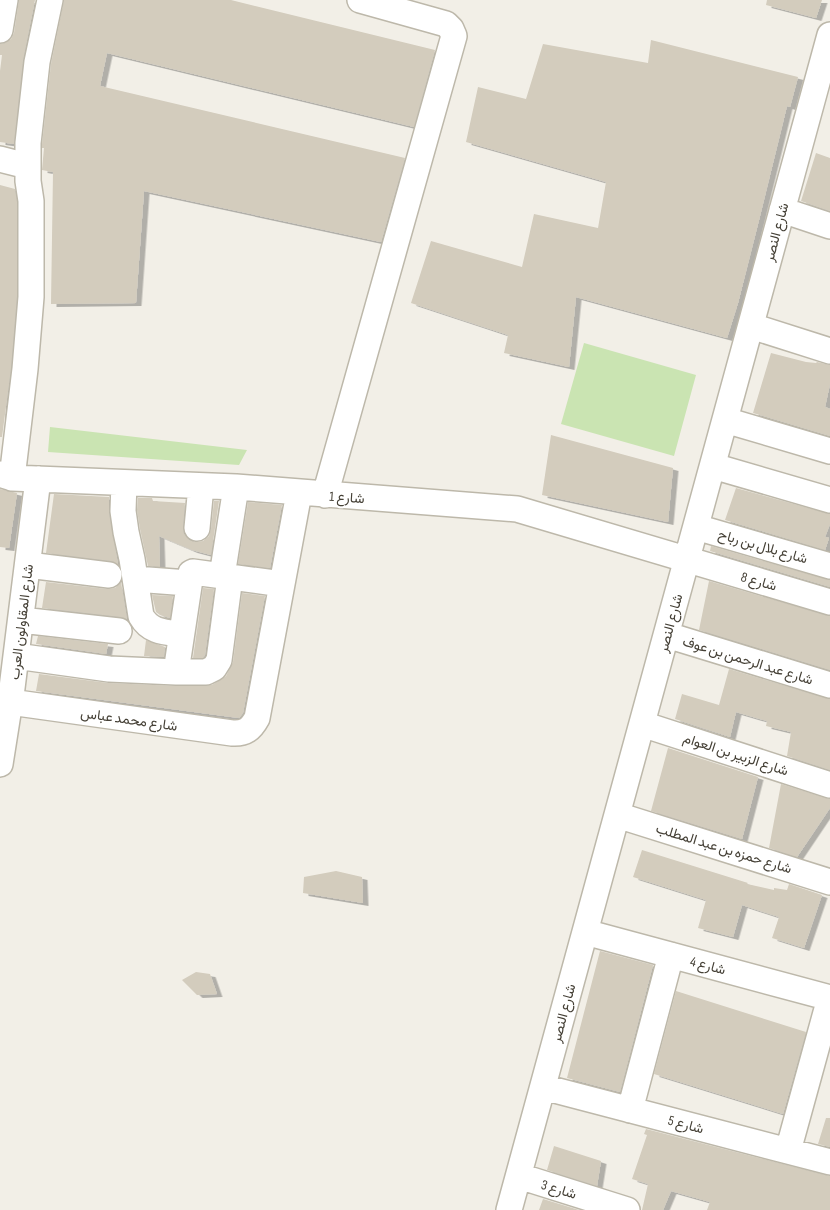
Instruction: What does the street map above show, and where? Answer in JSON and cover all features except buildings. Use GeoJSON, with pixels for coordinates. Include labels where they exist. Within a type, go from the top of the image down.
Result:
{"type":"FeatureCollection","features":[{"type":"Feature","properties":{"kind":"street"},"geometry":{"type":"LineString","coordinates":[[0,30],[5,0]]}},
{"type":"Feature","properties":{"kind":"street"},"geometry":{"type":"LineString","coordinates":[[6,476],[25,369],[31,298],[31,201],[27,166],[28,143],[37,62],[50,0]]}},
{"type":"Feature","properties":{"kind":"street"},"geometry":{"type":"LineString","coordinates":[[325,495],[454,36],[446,24],[360,0]]}},
{"type":"Feature","properties":{"kind":"street","name":"شارع النصر"},"geometry":{"type":"LineString","coordinates":[[509,1210],[782,210],[823,86],[830,35]]}},
{"type":"Feature","properties":{"kind":"street"},"geometry":{"type":"LineString","coordinates":[[0,159],[27,166]]}},
{"type":"Feature","properties":{"kind":"street"},"geometry":{"type":"LineString","coordinates":[[782,210],[830,226]]}},
{"type":"Feature","properties":{"kind":"street"},"geometry":{"type":"LineString","coordinates":[[751,326],[830,351]]}},
{"type":"Feature","properties":{"kind":"street"},"geometry":{"type":"LineString","coordinates":[[725,420],[830,451]]}},
{"type":"Feature","properties":{"kind":"street"},"geometry":{"type":"LineString","coordinates":[[713,466],[830,500]]}},
{"type":"Feature","properties":{"kind":"street","name":"شارع 1"},"geometry":{"type":"LineString","coordinates":[[6,476],[236,487],[517,509],[687,560]]}},
{"type":"Feature","properties":{"kind":"street","name":"شارع المقاولون العرب"},"geometry":{"type":"LineString","coordinates":[[0,764],[21,620],[38,479]]}},
{"type":"Feature","properties":{"kind":"street"},"geometry":{"type":"LineString","coordinates":[[124,482],[124,512],[141,616],[152,629],[160,632],[181,634]]}},
{"type":"Feature","properties":{"kind":"street"},"geometry":{"type":"LineString","coordinates":[[198,528],[201,486]]}},
{"type":"Feature","properties":{"kind":"street"},"geometry":{"type":"LineString","coordinates":[[16,656],[109,669],[206,672],[214,668],[219,660],[236,487]]}},
{"type":"Feature","properties":{"kind":"street"},"geometry":{"type":"LineString","coordinates":[[176,672],[190,574],[192,572],[282,584],[299,493]]}},
{"type":"Feature","properties":{"kind":"street","name":"شارع بلال بن رباح"},"geometry":{"type":"LineString","coordinates":[[696,527],[830,566]]}},
{"type":"Feature","properties":{"kind":"street","name":"شارع 8"},"geometry":{"type":"LineString","coordinates":[[687,560],[830,602]]}},
{"type":"Feature","properties":{"kind":"street"},"geometry":{"type":"LineString","coordinates":[[28,565],[109,575]]}},
{"type":"Feature","properties":{"kind":"street"},"geometry":{"type":"LineString","coordinates":[[135,579],[188,583]]}},
{"type":"Feature","properties":{"kind":"street","name":"شارع محمد عباس"},"geometry":{"type":"LineString","coordinates":[[10,702],[240,734],[247,731],[253,726],[257,718],[282,584]]}},
{"type":"Feature","properties":{"kind":"street"},"geometry":{"type":"LineString","coordinates":[[21,620],[119,631]]}},
{"type":"Feature","properties":{"kind":"street","name":"شارع عبد الرحمن بن عوف"},"geometry":{"type":"LineString","coordinates":[[667,635],[830,685]]}},
{"type":"Feature","properties":{"kind":"street","name":"شارع الزبير بن العوام"},"geometry":{"type":"LineString","coordinates":[[642,724],[830,785]]}},
{"type":"Feature","properties":{"kind":"street","name":"شارع حمزه بن عبد المطلب"},"geometry":{"type":"LineString","coordinates":[[617,815],[830,882]]}},
{"type":"Feature","properties":{"kind":"street","name":"شارع 4"},"geometry":{"type":"LineString","coordinates":[[586,932],[830,998]]}},
{"type":"Feature","properties":{"kind":"street"},"geometry":{"type":"LineString","coordinates":[[630,1110],[671,955]]}},
{"type":"Feature","properties":{"kind":"street"},"geometry":{"type":"LineString","coordinates":[[788,1151],[830,998]]}},
{"type":"Feature","properties":{"kind":"street","name":"شارع 5"},"geometry":{"type":"LineString","coordinates":[[543,1087],[830,1162]]}},
{"type":"Feature","properties":{"kind":"street","name":"شارع 3"},"geometry":{"type":"LineString","coordinates":[[518,1176],[627,1210]]}},
{"type":"Feature","properties":{"kind":"green space"},"geometry":{"type":"Polygon","coordinates":[[[584,343],[696,375],[674,456],[561,424],[584,343]]]}},
{"type":"Feature","properties":{"kind":"green space"},"geometry":{"type":"Polygon","coordinates":[[[50,427],[247,450],[239,465],[48,452],[50,427]]]}}]}
